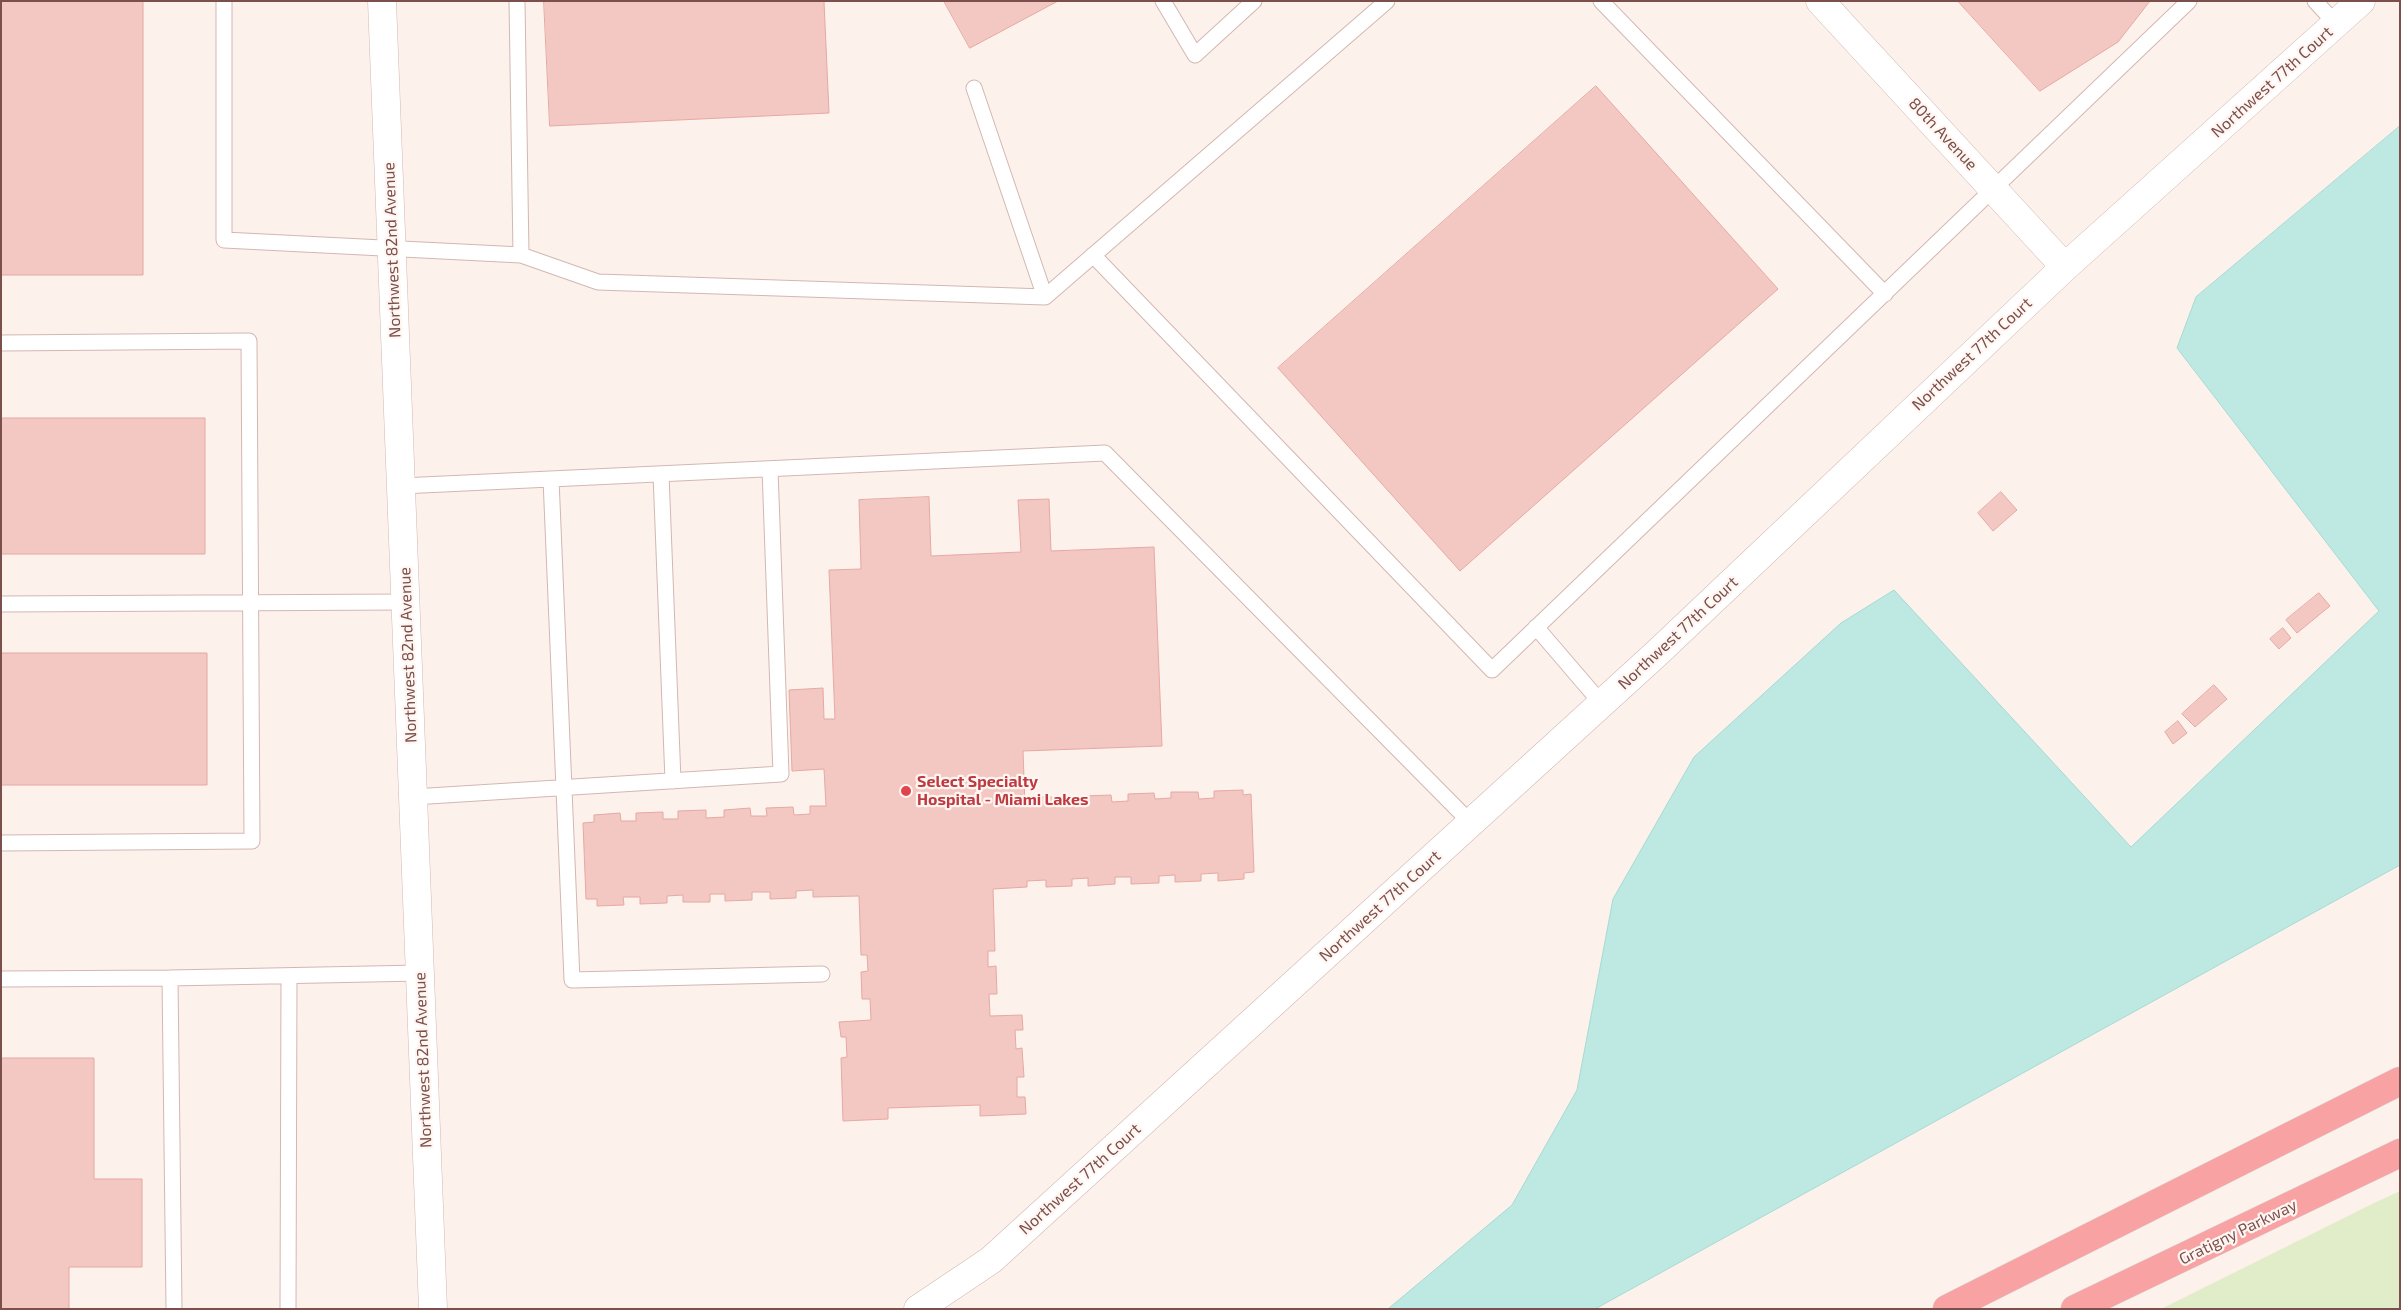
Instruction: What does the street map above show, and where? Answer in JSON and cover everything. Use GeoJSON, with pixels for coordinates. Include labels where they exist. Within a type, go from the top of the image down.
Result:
{"type":"FeatureCollection","features":[{"type":"Feature","properties":{"kind":"highway"},"geometry":{"type":"LineString","coordinates":[[1947,1309],[2400,1081]]}},
{"type":"Feature","properties":{"kind":"highway","name":"Gratigny Parkway"},"geometry":{"type":"LineString","coordinates":[[2075,1309],[2400,1153]]}},
{"type":"Feature","properties":{"kind":"street","name":"Northwest 82nd Avenue"},"geometry":{"type":"LineString","coordinates":[[382,1],[433,1309]]}},
{"type":"Feature","properties":{"kind":"street","name":"80th Avenue"},"geometry":{"type":"LineString","coordinates":[[1820,1],[2065,267]]}},
{"type":"Feature","properties":{"kind":"street","name":"Northwest 77th Court"},"geometry":{"type":"LineString","coordinates":[[918,1309],[991,1260],[1602,704],[2065,267],[2361,1]]}},
{"type":"Feature","properties":{"kind":"lane"},"geometry":{"type":"LineString","coordinates":[[224,1],[224,240],[521,256],[598,282],[1045,297],[1387,1]]}},
{"type":"Feature","properties":{"kind":"lane"},"geometry":{"type":"LineString","coordinates":[[517,1],[521,256]]}},
{"type":"Feature","properties":{"kind":"lane"},"geometry":{"type":"LineString","coordinates":[[1163,1],[1195,55],[1254,1]]}},
{"type":"Feature","properties":{"kind":"lane"},"geometry":{"type":"LineString","coordinates":[[1601,1],[1885,294]]}},
{"type":"Feature","properties":{"kind":"lane"},"geometry":{"type":"LineString","coordinates":[[1093,255],[1492,670],[2189,1]]}},
{"type":"Feature","properties":{"kind":"lane"},"geometry":{"type":"LineString","coordinates":[[2315,1],[2336,24]]}},
{"type":"Feature","properties":{"kind":"lane"},"geometry":{"type":"LineString","coordinates":[[974,88],[1045,297]]}},
{"type":"Feature","properties":{"kind":"lane"},"geometry":{"type":"LineString","coordinates":[[1,343],[249,342],[252,841],[1,843]]}},
{"type":"Feature","properties":{"kind":"lane"},"geometry":{"type":"LineString","coordinates":[[401,486],[1105,453],[1471,823]]}},
{"type":"Feature","properties":{"kind":"lane"},"geometry":{"type":"LineString","coordinates":[[413,797],[781,774],[770,469]]}},
{"type":"Feature","properties":{"kind":"lane"},"geometry":{"type":"LineString","coordinates":[[661,474],[673,781]]}},
{"type":"Feature","properties":{"kind":"lane"},"geometry":{"type":"LineString","coordinates":[[551,479],[572,980],[822,974]]}},
{"type":"Feature","properties":{"kind":"lane"},"geometry":{"type":"LineString","coordinates":[[1,604],[406,602]]}},
{"type":"Feature","properties":{"kind":"lane"},"geometry":{"type":"LineString","coordinates":[[1536,627],[1602,704]]}},
{"type":"Feature","properties":{"kind":"lane"},"geometry":{"type":"LineString","coordinates":[[1,979],[420,973]]}},
{"type":"Feature","properties":{"kind":"lane"},"geometry":{"type":"LineString","coordinates":[[288,1309],[289,976]]}},
{"type":"Feature","properties":{"kind":"lane"},"geometry":{"type":"LineString","coordinates":[[170,978],[174,1309]]}},
{"type":"Feature","properties":{"kind":"green space"},"geometry":{"type":"Polygon","coordinates":[[[2400,1191],[2400,1309],[2161,1309],[2372,1204],[2400,1191]]]}},
{"type":"Feature","properties":{"kind":"water"},"geometry":{"type":"Polygon","coordinates":[[[2400,126],[2400,865],[1595,1309],[1388,1309],[1512,1205],[1577,1090],[1613,899],[1694,757],[1841,623],[1894,590],[2131,847],[2379,611],[2177,348],[2196,297],[2400,126]]]}},
{"type":"Feature","properties":{"kind":"building"},"geometry":{"type":"Polygon","coordinates":[[[1,1],[143,1],[143,275],[1,275],[1,1]]]}},
{"type":"Feature","properties":{"kind":"building"},"geometry":{"type":"Polygon","coordinates":[[[544,1],[824,1],[829,113],[550,126],[544,1]]]}},
{"type":"Feature","properties":{"kind":"building"},"geometry":{"type":"Polygon","coordinates":[[[944,1],[1058,1],[970,48],[944,1]]]}},
{"type":"Feature","properties":{"kind":"building"},"geometry":{"type":"Polygon","coordinates":[[[1958,1],[2150,1],[2118,42],[2040,91],[1958,1]]]}},
{"type":"Feature","properties":{"kind":"building"},"geometry":{"type":"Polygon","coordinates":[[[1596,86],[1778,289],[1460,571],[1278,368],[1596,86]]]}},
{"type":"Feature","properties":{"kind":"building"},"geometry":{"type":"Polygon","coordinates":[[[1,418],[205,418],[205,554],[1,554],[1,418]]]}},
{"type":"Feature","properties":{"kind":"building"},"geometry":{"type":"Polygon","coordinates":[[[2001,492],[2017,510],[1993,531],[1978,513],[2001,492]]]}},
{"type":"Feature","properties":{"kind":"building"},"geometry":{"type":"Polygon","coordinates":[[[929,497],[931,556],[1021,552],[1018,500],[1049,499],[1051,551],[1154,547],[1162,746],[1023,751],[1025,806],[1041,805],[1041,797],[1069,797],[1069,803],[1085,803],[1084,796],[1111,795],[1112,802],[1128,801],[1128,794],[1154,793],[1155,799],[1171,798],[1171,792],[1198,792],[1199,799],[1214,798],[1214,791],[1243,790],[1243,795],[1251,794],[1254,872],[1244,873],[1244,879],[1218,881],[1218,873],[1201,874],[1201,881],[1175,882],[1175,875],[1159,876],[1159,883],[1131,884],[1131,877],[1115,877],[1115,884],[1088,886],[1088,878],[1072,879],[1072,886],[1046,887],[1046,880],[1027,881],[1027,887],[993,889],[995,951],[988,951],[988,967],[996,966],[997,994],[989,994],[990,1016],[1022,1015],[1023,1030],[1015,1030],[1016,1049],[1022,1048],[1024,1077],[1017,1077],[1017,1097],[1025,1097],[1026,1114],[980,1116],[980,1105],[888,1108],[888,1119],[843,1121],[841,1058],[847,1057],[846,1037],[841,1037],[839,1022],[871,1020],[870,999],[862,999],[861,972],[868,971],[867,955],[861,955],[859,896],[813,897],[813,890],[796,891],[796,898],[770,899],[770,892],[752,892],[752,900],[725,901],[725,894],[710,894],[710,902],[683,902],[683,895],[667,896],[667,903],[640,904],[640,897],[623,897],[624,905],[597,906],[597,899],[586,899],[583,823],[594,822],[594,815],[620,813],[621,821],[636,821],[636,813],[663,812],[663,819],[678,819],[678,811],[706,810],[706,818],[724,817],[724,810],[750,808],[751,816],[767,816],[766,808],[793,807],[794,815],[810,814],[810,806],[826,806],[824,769],[792,771],[789,690],[823,688],[824,719],[835,719],[829,570],[861,569],[859,500],[929,497]]]}},
{"type":"Feature","properties":{"kind":"building"},"geometry":{"type":"Polygon","coordinates":[[[2319,593],[2330,606],[2297,633],[2286,620],[2319,593]]]}},
{"type":"Feature","properties":{"kind":"building"},"geometry":{"type":"Polygon","coordinates":[[[2283,628],[2291,638],[2279,649],[2270,639],[2283,628]]]}},
{"type":"Feature","properties":{"kind":"building"},"geometry":{"type":"Polygon","coordinates":[[[1,653],[207,653],[207,785],[1,785],[1,653]]]}},
{"type":"Feature","properties":{"kind":"building"},"geometry":{"type":"Polygon","coordinates":[[[2214,685],[2227,699],[2195,727],[2182,714],[2214,685]]]}},
{"type":"Feature","properties":{"kind":"building"},"geometry":{"type":"Polygon","coordinates":[[[2178,721],[2187,733],[2173,744],[2165,732],[2178,721]]]}},
{"type":"Feature","properties":{"kind":"building"},"geometry":{"type":"Polygon","coordinates":[[[1,1058],[94,1058],[94,1179],[142,1179],[142,1267],[69,1267],[69,1309],[1,1309],[1,1058]]]}},
{"type":"Feature","properties":{"kind":"place","name":"Select Specialty Hospital - Miami Lakes"},"geometry":{"type":"Point","coordinates":[906,791]}}]}
